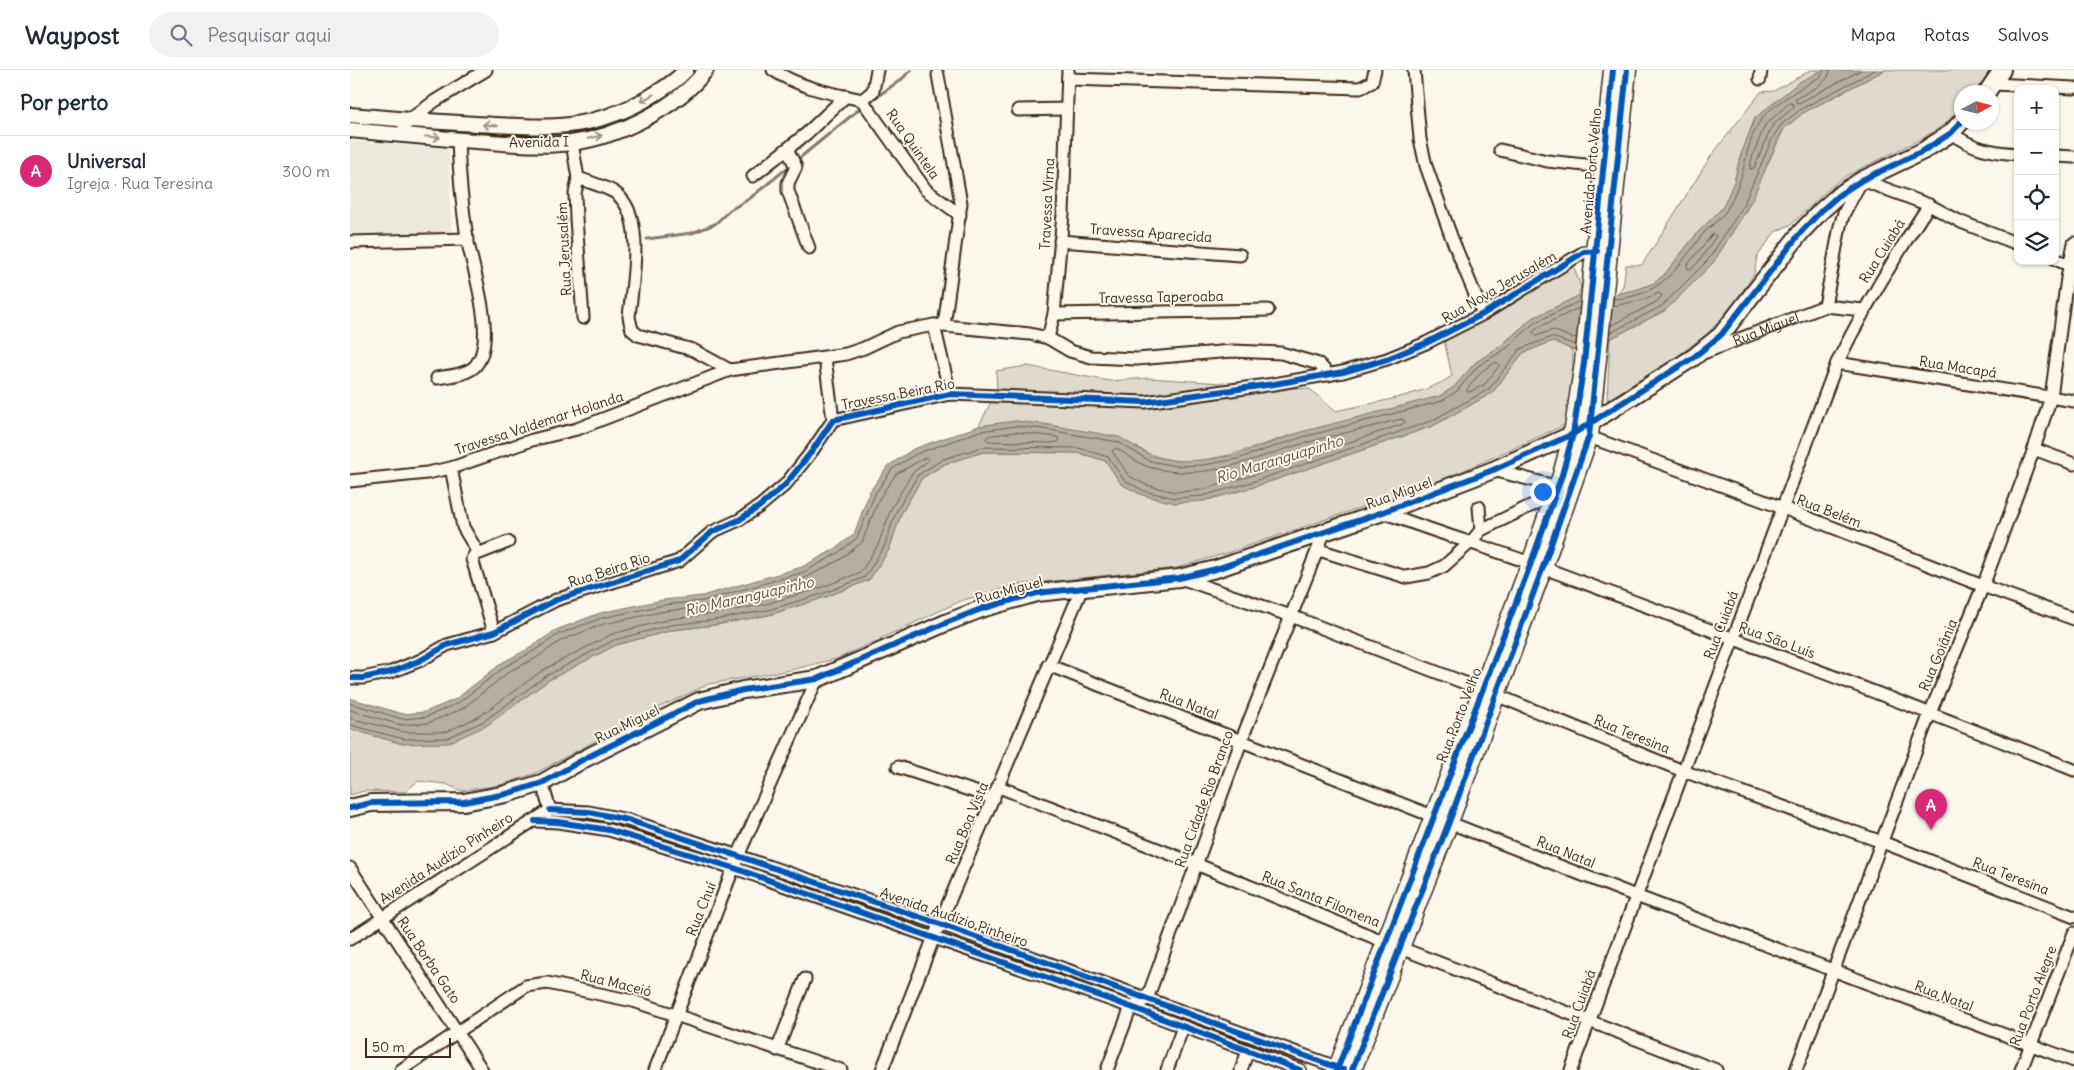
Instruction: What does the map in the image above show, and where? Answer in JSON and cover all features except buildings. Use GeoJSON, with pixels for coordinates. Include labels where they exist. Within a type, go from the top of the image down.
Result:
{"type":"FeatureCollection","features":[{"type":"Feature","properties":{"kind":"main road","name":"Avenida Porto Velho"},"geometry":{"type":"LineString","coordinates":[[1598,292],[1596,250],[1613,70]]}},
{"type":"Feature","properties":{"kind":"main road","name":"Avenida Porto Velho"},"geometry":{"type":"LineString","coordinates":[[1591,363],[1598,292],[1627,70]]}},
{"type":"Feature","properties":{"kind":"main road"},"geometry":{"type":"LineString","coordinates":[[1992,85],[2002,70]]}},
{"type":"Feature","properties":{"kind":"main road"},"geometry":{"type":"LineString","coordinates":[[1694,357],[1721,335],[1807,225],[1839,195],[1862,180],[1923,151],[1954,128]]}},
{"type":"Feature","properties":{"kind":"main road","name":"Rua Miguel"},"geometry":{"type":"LineString","coordinates":[[350,808],[371,803],[464,802],[506,794],[542,783],[584,759],[699,702],[743,690],[817,679],[981,609],[1037,593],[1179,578],[1216,569],[1383,512],[1493,470],[1585,431],[1694,357]]}},
{"type":"Feature","properties":{"kind":"main road","name":"Rua Porto Velho"},"geometry":{"type":"LineString","coordinates":[[1343,1069],[1442,819],[1585,431],[1591,363]]}},
{"type":"Feature","properties":{"kind":"main road","name":"Rua Porto Velho"},"geometry":{"type":"LineString","coordinates":[[1537,565],[1557,490],[1585,431]]}},
{"type":"Feature","properties":{"kind":"street"},"geometry":{"type":"LineString","coordinates":[[400,135],[408,120],[486,70]]}},
{"type":"Feature","properties":{"kind":"street","name":"Avenida I"},"geometry":{"type":"LineString","coordinates":[[350,115],[550,128],[575,126],[621,113],[658,92],[686,70]]}},
{"type":"Feature","properties":{"kind":"street","name":"Avenida I"},"geometry":{"type":"LineString","coordinates":[[350,130],[509,143],[572,143],[619,130],[654,115],[674,101],[700,78],[706,70]]}},
{"type":"Feature","properties":{"kind":"street"},"geometry":{"type":"LineString","coordinates":[[773,70],[795,83],[864,102],[873,91],[877,70]]}},
{"type":"Feature","properties":{"kind":"street"},"geometry":{"type":"LineString","coordinates":[[1068,75],[1360,88],[1372,82],[1375,70]]}},
{"type":"Feature","properties":{"kind":"street"},"geometry":{"type":"LineString","coordinates":[[1414,70],[1420,139],[1426,166],[1451,236],[1484,314]]}},
{"type":"Feature","properties":{"kind":"street","name":"Rua Quintela"},"geometry":{"type":"LineString","coordinates":[[938,75],[959,190],[960,215],[939,326]]}},
{"type":"Feature","properties":{"kind":"street","name":"Travessa Virna"},"geometry":{"type":"LineString","coordinates":[[1048,338],[1054,314],[1060,241],[1068,75]]}},
{"type":"Feature","properties":{"kind":"street"},"geometry":{"type":"LineString","coordinates":[[1999,88],[2074,88]]}},
{"type":"Feature","properties":{"kind":"street"},"geometry":{"type":"LineString","coordinates":[[753,176],[828,115],[846,96]]}},
{"type":"Feature","properties":{"kind":"street","name":"Rua Quintela"},"geometry":{"type":"LineString","coordinates":[[864,102],[926,190],[960,215]]}},
{"type":"Feature","properties":{"kind":"street"},"geometry":{"type":"LineString","coordinates":[[1018,110],[1066,109]]}},
{"type":"Feature","properties":{"kind":"street"},"geometry":{"type":"LineString","coordinates":[[1958,130],[1970,145],[1991,152],[2014,154]]}},
{"type":"Feature","properties":{"kind":"street"},"geometry":{"type":"LineString","coordinates":[[437,378],[470,371],[480,358],[485,340],[484,313],[468,239],[458,176],[458,139]]}},
{"type":"Feature","properties":{"kind":"street"},"geometry":{"type":"LineString","coordinates":[[572,143],[578,178],[613,192],[623,200],[632,218],[635,236],[629,317],[632,330],[638,335],[693,350],[730,370],[825,358],[857,351],[898,332],[939,326],[1004,331],[1048,338],[1070,351],[1091,357],[1137,358],[1232,351],[1281,353],[1319,364],[1328,375]]}},
{"type":"Feature","properties":{"kind":"street"},"geometry":{"type":"LineString","coordinates":[[787,149],[796,164],[796,170],[788,183],[788,191],[809,248]]}},
{"type":"Feature","properties":{"kind":"street"},"geometry":{"type":"LineString","coordinates":[[1500,150],[1547,161],[1604,166]]}},
{"type":"Feature","properties":{"kind":"street"},"geometry":{"type":"LineString","coordinates":[[2059,156],[2074,157]]}},
{"type":"Feature","properties":{"kind":"street","name":"Rua Jerusalém"},"geometry":{"type":"LineString","coordinates":[[578,178],[575,194],[583,318]]}},
{"type":"Feature","properties":{"kind":"street"},"geometry":{"type":"LineString","coordinates":[[1825,306],[1840,226],[1844,213],[1862,180],[1929,205],[1961,222],[2014,242]]}},
{"type":"Feature","properties":{"kind":"street","name":"Rua Cuiabá"},"geometry":{"type":"LineString","coordinates":[[1571,1070],[1837,363],[1863,310],[1888,266],[1929,205]]}},
{"type":"Feature","properties":{"kind":"street"},"geometry":{"type":"LineString","coordinates":[[350,242],[468,239]]}},
{"type":"Feature","properties":{"kind":"street","name":"Travessa Aparecida"},"geometry":{"type":"LineString","coordinates":[[1060,241],[1240,255]]}},
{"type":"Feature","properties":{"kind":"street","name":"Rua Goiânia"},"geometry":{"type":"LineString","coordinates":[[1796,1070],[1930,712],[1983,586],[2034,449],[2051,397],[2070,279],[2069,265],[2074,243]]}},
{"type":"Feature","properties":{"kind":"street","name":"Rua Nova Jerusalém"},"geometry":{"type":"LineString","coordinates":[[968,394],[1145,402],[1328,375],[1387,358],[1426,343],[1484,314],[1584,252],[1596,250]]}},
{"type":"Feature","properties":{"kind":"street"},"geometry":{"type":"LineString","coordinates":[[2059,261],[2069,265]]}},
{"type":"Feature","properties":{"kind":"street","name":"Rua Miguel"},"geometry":{"type":"LineString","coordinates":[[1694,357],[1825,306],[1863,310]]}},
{"type":"Feature","properties":{"kind":"street","name":"Travessa Taperoaba"},"geometry":{"type":"LineString","coordinates":[[1054,314],[1268,310]]}},
{"type":"Feature","properties":{"kind":"street","name":"Travessa Beira Rio"},"geometry":{"type":"LineString","coordinates":[[939,326],[950,394]]}},
{"type":"Feature","properties":{"kind":"street"},"geometry":{"type":"LineString","coordinates":[[2062,326],[2074,328]]}},
{"type":"Feature","properties":{"kind":"street"},"geometry":{"type":"LineString","coordinates":[[825,358],[833,420]]}},
{"type":"Feature","properties":{"kind":"street","name":"Rua Macapá"},"geometry":{"type":"LineString","coordinates":[[1837,363],[2074,401]]}},
{"type":"Feature","properties":{"kind":"street","name":"Travessa Valdemar Holanda"},"geometry":{"type":"LineString","coordinates":[[350,481],[427,473],[451,468],[532,440],[577,429],[730,370]]}},
{"type":"Feature","properties":{"kind":"street","name":"Travessa Beira Rio"},"geometry":{"type":"LineString","coordinates":[[833,420],[950,394],[968,394]]}},
{"type":"Feature","properties":{"kind":"street","name":"Rua Beira Rio"},"geometry":{"type":"LineString","coordinates":[[350,678],[363,678],[391,672],[422,660],[447,645],[494,632],[556,600],[679,561],[712,532],[739,520],[760,506],[785,485],[812,451],[833,420]]}},
{"type":"Feature","properties":{"kind":"street","name":"Rua Belém"},"geometry":{"type":"LineString","coordinates":[[1585,431],[1983,586],[2074,618]]}},
{"type":"Feature","properties":{"kind":"street"},"geometry":{"type":"LineString","coordinates":[[2034,449],[2074,464]]}},
{"type":"Feature","properties":{"kind":"street"},"geometry":{"type":"LineString","coordinates":[[451,468],[463,527],[477,551],[480,553],[508,542]]}},
{"type":"Feature","properties":{"kind":"street"},"geometry":{"type":"LineString","coordinates":[[1493,470],[1557,490]]}},
{"type":"Feature","properties":{"kind":"street"},"geometry":{"type":"LineString","coordinates":[[1318,550],[1406,577],[1429,573],[1444,566],[1471,542],[1481,530],[1557,490]]}},
{"type":"Feature","properties":{"kind":"street"},"geometry":{"type":"LineString","coordinates":[[1479,507],[1481,530]]}},
{"type":"Feature","properties":{"kind":"street","name":"Rua São Luís"},"geometry":{"type":"LineString","coordinates":[[1383,512],[1431,531],[1471,542],[1537,565],[1930,712],[2074,770]]}},
{"type":"Feature","properties":{"kind":"street","name":"Rua Cidade Rio Branco"},"geometry":{"type":"LineString","coordinates":[[1147,999],[1243,741],[1245,731],[1325,532]]}},
{"type":"Feature","properties":{"kind":"street"},"geometry":{"type":"LineString","coordinates":[[477,551],[472,559],[494,632]]}},
{"type":"Feature","properties":{"kind":"street","name":"Rua Teresina"},"geometry":{"type":"LineString","coordinates":[[1179,578],[1291,616],[1489,692],[1683,771],[1882,842],[2074,916]]}},
{"type":"Feature","properties":{"kind":"street","name":"Rua Boa Vista"},"geometry":{"type":"LineString","coordinates":[[882,1070],[934,937],[1082,588]]}},
{"type":"Feature","properties":{"kind":"street","name":"Rua Natal"},"geometry":{"type":"LineString","coordinates":[[1048,665],[1636,896],[2074,1061]]}},
{"type":"Feature","properties":{"kind":"street","name":"Rua Chuí"},"geometry":{"type":"LineString","coordinates":[[655,1070],[738,856],[817,679]]}},
{"type":"Feature","properties":{"kind":"street","name":"Rua Santa Filomena"},"geometry":{"type":"LineString","coordinates":[[898,767],[996,792],[1196,864],[1392,945],[1716,1070]]}},
{"type":"Feature","properties":{"kind":"street"},"geometry":{"type":"LineString","coordinates":[[542,783],[550,810]]}},
{"type":"Feature","properties":{"kind":"street","name":"Avenida Audízio Pinheiro"},"geometry":{"type":"LineString","coordinates":[[350,939],[522,826],[535,821],[550,810],[588,812],[628,820],[940,924],[1343,1069]]}},
{"type":"Feature","properties":{"kind":"street","name":"Avenida Audízio Pinheiro"},"geometry":{"type":"LineString","coordinates":[[535,821],[567,823],[609,830],[734,868],[1131,1007],[1300,1070]]}},
{"type":"Feature","properties":{"kind":"street","name":"Rua Borba Gato"},"geometry":{"type":"LineString","coordinates":[[350,868],[459,1032],[482,1070]]}},
{"type":"Feature","properties":{"kind":"street"},"geometry":{"type":"LineString","coordinates":[[858,911],[863,898]]}},
{"type":"Feature","properties":{"kind":"street","name":"Rua Porto Alegre"},"geometry":{"type":"LineString","coordinates":[[2021,1070],[2074,932]]}},
{"type":"Feature","properties":{"kind":"street"},"geometry":{"type":"LineString","coordinates":[[777,1050],[805,979]]}},
{"type":"Feature","properties":{"kind":"street","name":"Rua Maceió"},"geometry":{"type":"LineString","coordinates":[[401,1070],[526,986],[547,983],[633,1000],[841,1070]]}},
{"type":"Feature","properties":{"kind":"street"},"geometry":{"type":"LineString","coordinates":[[1106,1070],[1131,1007],[1147,999]]}},
{"type":"Feature","properties":{"kind":"street"},"geometry":{"type":"LineString","coordinates":[[1167,1070],[1183,1027]]}},
{"type":"Feature","properties":{"kind":"street"},"geometry":{"type":"LineString","coordinates":[[1241,1070],[1248,1051]]}},
{"type":"Feature","properties":{"kind":"shaded area"},"geometry":{"type":"Polygon","coordinates":[[[1811,70],[1823,70],[1799,83],[1755,118],[1740,157],[1734,182],[1723,207],[1699,231],[1664,275],[1654,283],[1617,294],[1623,286],[1626,265],[1642,265],[1711,156],[1761,92],[1774,91],[1811,70]]]}},
{"type":"Feature","properties":{"kind":"shaded area"},"geometry":{"type":"Polygon","coordinates":[[[1885,70],[1991,70],[1980,85],[1954,85],[1954,114],[1945,124],[1925,137],[1846,176],[1829,188],[1792,224],[1775,232],[1757,257],[1754,274],[1731,308],[1707,334],[1674,359],[1607,400],[1610,339],[1666,310],[1712,264],[1746,211],[1784,129],[1803,113],[1885,70]]]}},
{"type":"Feature","properties":{"kind":"shaded area"},"geometry":{"type":"Polygon","coordinates":[[[350,141],[449,149],[451,236],[350,235],[350,141]]]}},
{"type":"Feature","properties":{"kind":"shaded area"},"geometry":{"type":"Polygon","coordinates":[[[1571,259],[1581,287],[1578,296],[1531,319],[1503,344],[1475,363],[1454,387],[1440,396],[1423,401],[1302,432],[1241,452],[1198,460],[1177,461],[1157,456],[1137,447],[1016,421],[979,426],[997,390],[996,371],[1027,366],[1110,381],[1148,378],[1310,389],[1335,411],[1412,394],[1441,383],[1452,376],[1443,335],[1571,259]]]}},
{"type":"Feature","properties":{"kind":"shaded area"},"geometry":{"type":"Polygon","coordinates":[[[1553,341],[1572,350],[1573,363],[1567,424],[1447,478],[1227,553],[1177,568],[1015,585],[961,601],[839,658],[791,670],[709,684],[649,712],[534,774],[501,785],[462,791],[446,784],[418,781],[405,792],[364,791],[350,795],[350,729],[403,744],[486,726],[549,680],[616,645],[673,630],[715,625],[769,615],[823,598],[869,580],[889,550],[901,514],[922,478],[945,464],[983,452],[1079,453],[1106,461],[1121,484],[1203,501],[1254,487],[1433,426],[1492,393],[1523,353],[1553,341]]]}},
{"type":"Feature","properties":{"kind":"water","name":"Rio Maranguapinho"},"geometry":{"type":"Polygon","coordinates":[[[1823,70],[1885,70],[1803,113],[1784,129],[1753,198],[1722,249],[1712,264],[1666,310],[1610,339],[1572,350],[1553,341],[1523,353],[1492,393],[1433,426],[1254,487],[1203,501],[1175,503],[1142,495],[1121,484],[1106,461],[1079,453],[983,452],[945,464],[922,478],[901,514],[889,550],[869,580],[823,598],[769,615],[715,625],[673,630],[616,645],[549,680],[486,726],[448,743],[403,744],[350,729],[350,698],[402,714],[425,712],[456,699],[503,662],[530,648],[556,630],[600,613],[663,600],[702,596],[802,567],[835,549],[854,534],[870,491],[888,466],[913,449],[979,426],[1016,421],[1044,424],[1119,437],[1151,456],[1176,461],[1203,460],[1236,455],[1301,432],[1440,396],[1454,387],[1475,363],[1503,344],[1531,319],[1578,296],[1617,294],[1639,289],[1654,283],[1664,275],[1699,231],[1723,207],[1734,182],[1740,157],[1755,118],[1799,82],[1823,70]]]}},
{"type":"Feature","properties":{"kind":"waterway"},"geometry":{"type":"LineString","coordinates":[[868,103],[902,79],[911,70]]}},
{"type":"Feature","properties":{"kind":"waterway"},"geometry":{"type":"LineString","coordinates":[[796,161],[863,106]]}},
{"type":"Feature","properties":{"kind":"waterway"},"geometry":{"type":"LineString","coordinates":[[647,239],[692,233],[715,224],[730,210],[749,199],[791,165]]}},
{"type":"Feature","properties":{"kind":"cycle path"},"geometry":{"type":"LineString","coordinates":[[1337,1070],[1531,563],[1562,475],[1573,434],[1584,363],[1613,70]]}},
{"type":"Feature","properties":{"kind":"cycle path"},"geometry":{"type":"LineString","coordinates":[[1352,1070],[1449,822],[1589,436],[1627,70]]}},
{"type":"Feature","properties":{"kind":"cycle path"},"geometry":{"type":"LineString","coordinates":[[350,808],[371,803],[464,802],[506,794],[542,783],[584,759],[699,701],[743,690],[817,679],[981,609],[1037,593],[1179,578],[1216,569],[1383,512],[1493,470],[1573,434],[1694,357],[1721,335],[1801,232],[1839,195],[1862,180],[1923,151],[1954,130]]}},
{"type":"Feature","properties":{"kind":"cycle path"},"geometry":{"type":"LineString","coordinates":[[350,678],[363,678],[391,672],[421,660],[447,645],[494,632],[556,600],[679,561],[712,532],[739,520],[760,506],[785,485],[812,451],[833,420],[950,394],[1145,402],[1274,384],[1343,372],[1387,359],[1426,343],[1483,314],[1584,252],[1597,251]]}},
{"type":"Feature","properties":{"kind":"cycle path"},"geometry":{"type":"LineString","coordinates":[[550,810],[589,812],[628,820],[738,856],[940,924],[1344,1070]]}},
{"type":"Feature","properties":{"kind":"cycle path"},"geometry":{"type":"LineString","coordinates":[[535,821],[558,822],[609,830],[734,868],[1131,1007],[1300,1070]]}},
{"type":"Feature","properties":{"kind":"place","name":"Universal"},"geometry":{"type":"Point","coordinates":[1931,830]}}]}
